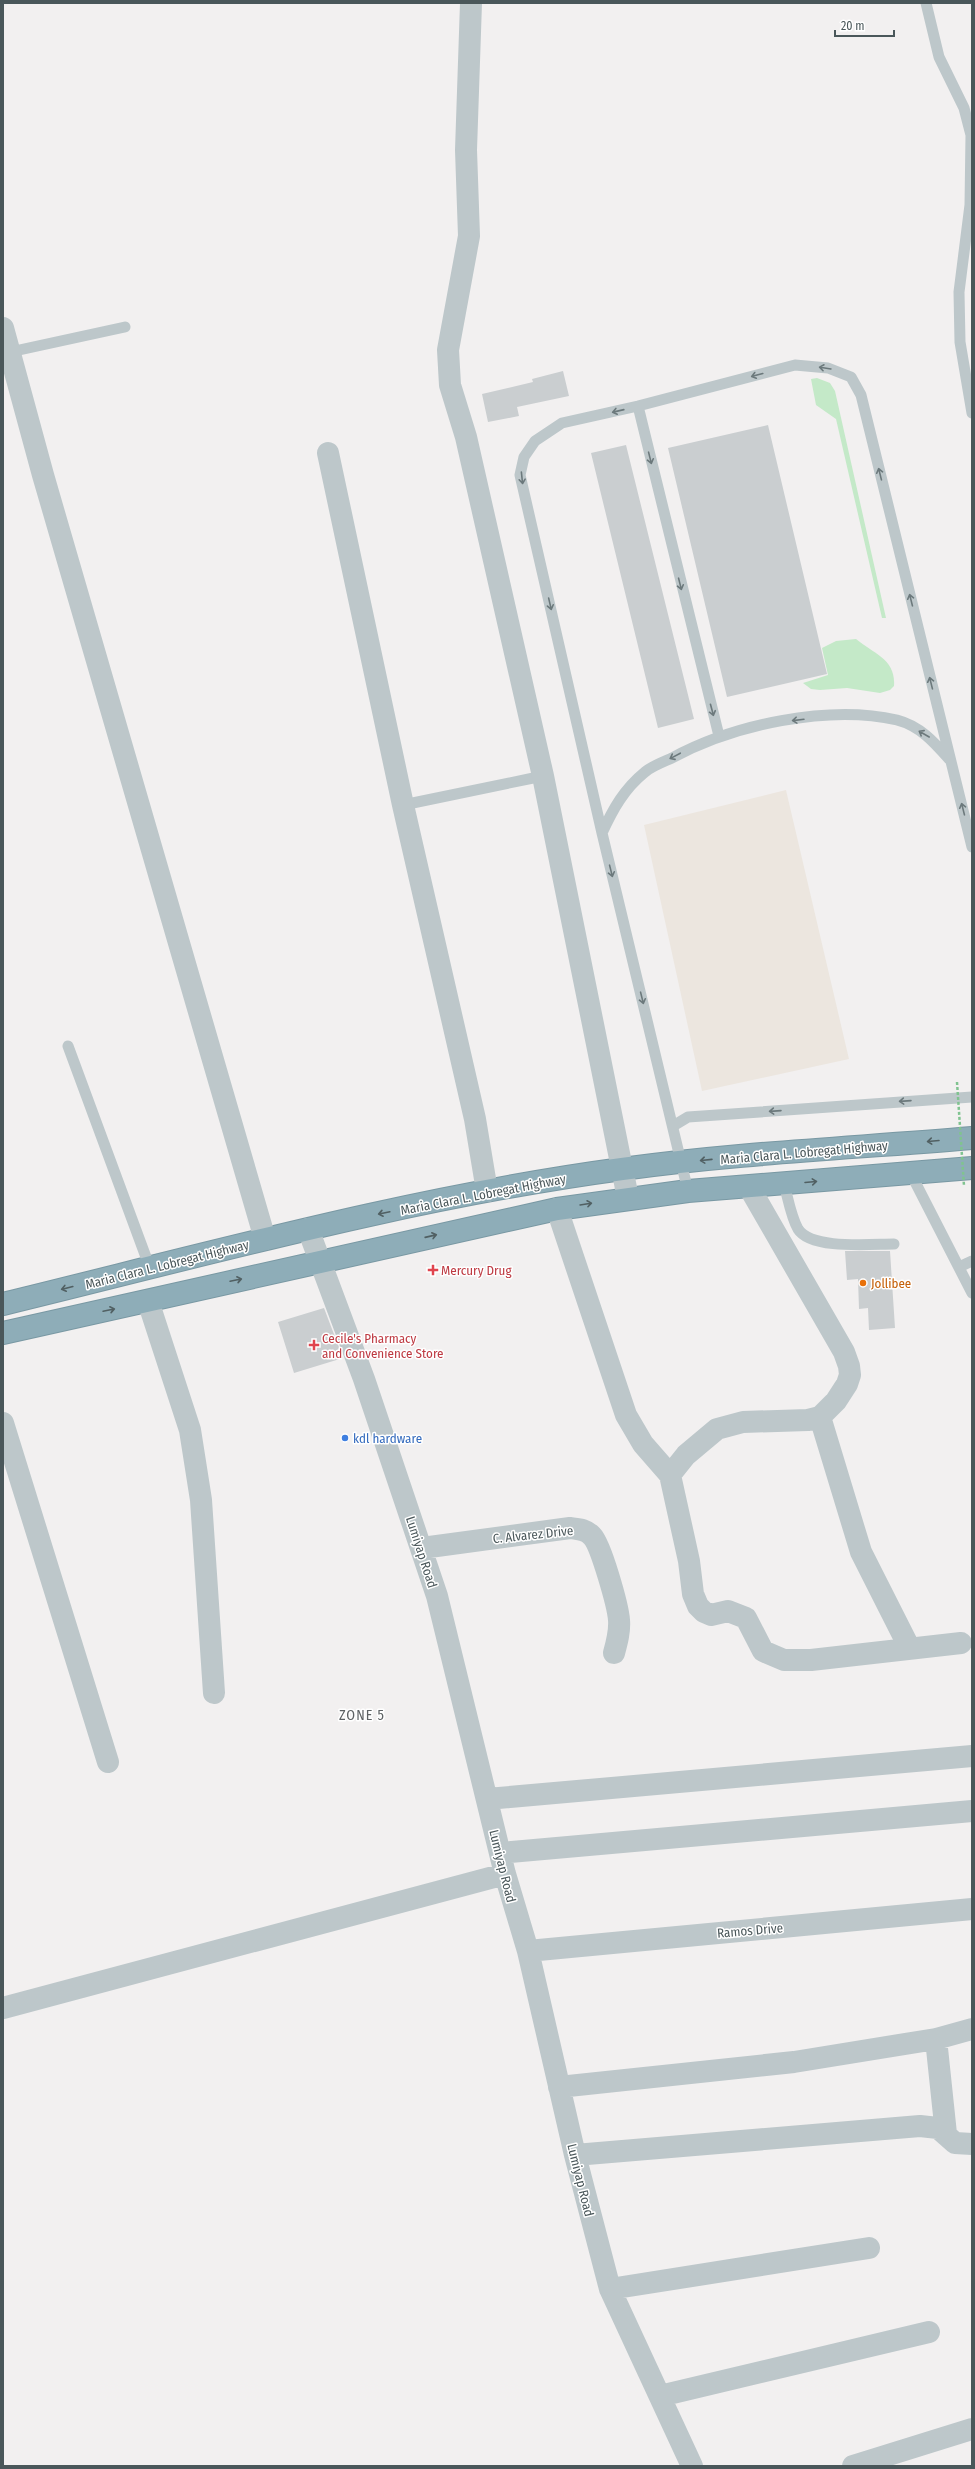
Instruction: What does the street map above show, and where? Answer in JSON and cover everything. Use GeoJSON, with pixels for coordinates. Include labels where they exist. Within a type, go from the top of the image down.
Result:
{"type":"FeatureCollection","features":[{"type":"Feature","properties":{"kind":"highway","name":"Maria Clara L. Lobregat Highway"},"geometry":{"type":"LineString","coordinates":[[3,1304],[308,1229],[487,1191],[622,1169],[683,1162],[972,1138]]}},
{"type":"Feature","properties":{"kind":"highway"},"geometry":{"type":"LineString","coordinates":[[3,1333],[556,1209],[688,1191],[912,1174],[968,1177]]}},
{"type":"Feature","properties":{"kind":"street"},"geometry":{"type":"LineString","coordinates":[[472,3],[466,150],[469,236],[448,350],[450,385],[466,437],[543,776],[628,1198]]}},
{"type":"Feature","properties":{"kind":"street"},"geometry":{"type":"LineString","coordinates":[[3,328],[43,475],[266,1239]]}},
{"type":"Feature","properties":{"kind":"street"},"geometry":{"type":"LineString","coordinates":[[328,453],[403,805],[475,1119],[487,1191]]}},
{"type":"Feature","properties":{"kind":"street"},"geometry":{"type":"LineString","coordinates":[[670,1475],[686,1455],[717,1429],[743,1422],[808,1420],[820,1417],[836,1401],[847,1384],[850,1375],[850,1366],[833,1332],[749,1187]]}},
{"type":"Feature","properties":{"kind":"street"},"geometry":{"type":"LineString","coordinates":[[556,1209],[626,1415],[643,1444],[670,1475],[689,1561],[693,1594],[704,1612],[711,1614],[728,1611],[746,1618],[763,1651],[784,1660],[812,1660],[909,1647],[961,1643]]}},
{"type":"Feature","properties":{"kind":"street","name":"Lumiyap Road"},"geometry":{"type":"LineString","coordinates":[[308,1229],[364,1379],[437,1596],[505,1874],[528,1951],[575,2155],[610,2289],[692,2466]]}},
{"type":"Feature","properties":{"kind":"street"},"geometry":{"type":"LineString","coordinates":[[148,1301],[190,1430],[201,1500],[214,1693]]}},
{"type":"Feature","properties":{"kind":"street"},"geometry":{"type":"LineString","coordinates":[[820,1417],[861,1552],[909,1647]]}},
{"type":"Feature","properties":{"kind":"street"},"geometry":{"type":"LineString","coordinates":[[3,1423],[108,1762]]}},
{"type":"Feature","properties":{"kind":"street","name":"C. Alvarez Drive"},"geometry":{"type":"LineString","coordinates":[[422,1548],[570,1528],[582,1529],[592,1535],[599,1546],[619,1619],[618,1639],[614,1653]]}},
{"type":"Feature","properties":{"kind":"street"},"geometry":{"type":"LineString","coordinates":[[487,1799],[972,1756]]}},
{"type":"Feature","properties":{"kind":"street"},"geometry":{"type":"LineString","coordinates":[[500,1853],[972,1811]]}},
{"type":"Feature","properties":{"kind":"street"},"geometry":{"type":"LineString","coordinates":[[3,2008],[505,1874]]}},
{"type":"Feature","properties":{"kind":"street","name":"Ramos Drive"},"geometry":{"type":"LineString","coordinates":[[528,1951],[972,1909]]}},
{"type":"Feature","properties":{"kind":"street"},"geometry":{"type":"LineString","coordinates":[[559,2087],[794,2062],[936,2039],[972,2029]]}},
{"type":"Feature","properties":{"kind":"street"},"geometry":{"type":"LineString","coordinates":[[936,2039],[946,2134]]}},
{"type":"Feature","properties":{"kind":"street"},"geometry":{"type":"LineString","coordinates":[[575,2155],[920,2126],[932,2126],[946,2134],[955,2143],[972,2144]]}},
{"type":"Feature","properties":{"kind":"street"},"geometry":{"type":"LineString","coordinates":[[610,2289],[869,2248]]}},
{"type":"Feature","properties":{"kind":"street"},"geometry":{"type":"LineString","coordinates":[[660,2396],[929,2332]]}},
{"type":"Feature","properties":{"kind":"street"},"geometry":{"type":"LineString","coordinates":[[853,2466],[972,2429]]}},
{"type":"Feature","properties":{"kind":"lane"},"geometry":{"type":"LineString","coordinates":[[926,3],[939,57],[964,108],[971,135],[970,205],[959,292],[960,342],[969,369],[972,413]]}},
{"type":"Feature","properties":{"kind":"lane"},"geometry":{"type":"LineString","coordinates":[[10,352],[125,327]]}},
{"type":"Feature","properties":{"kind":"lane"},"geometry":{"type":"LineString","coordinates":[[688,1191],[683,1162],[602,833],[520,475],[524,457],[535,441],[562,423],[638,406],[795,365],[828,368],[851,377],[861,395],[972,847]]}},
{"type":"Feature","properties":{"kind":"lane"},"geometry":{"type":"LineString","coordinates":[[638,406],[719,736]]}},
{"type":"Feature","properties":{"kind":"lane"},"geometry":{"type":"LineString","coordinates":[[602,833],[616,804],[645,772],[719,736],[767,724],[845,714],[898,720],[929,735],[951,762]]}},
{"type":"Feature","properties":{"kind":"lane"},"geometry":{"type":"LineString","coordinates":[[403,805],[543,776]]}},
{"type":"Feature","properties":{"kind":"lane"},"geometry":{"type":"LineString","coordinates":[[68,1046],[150,1268]]}},
{"type":"Feature","properties":{"kind":"lane"},"geometry":{"type":"LineString","coordinates":[[673,1126],[688,1117],[972,1097]]}},
{"type":"Feature","properties":{"kind":"lane"},"geometry":{"type":"LineString","coordinates":[[912,1174],[972,1292]]}},
{"type":"Feature","properties":{"kind":"lane"},"geometry":{"type":"LineString","coordinates":[[784,1184],[798,1229],[806,1236],[817,1241],[841,1244],[894,1244]]}},
{"type":"Feature","properties":{"kind":"lane"},"geometry":{"type":"LineString","coordinates":[[960,1267],[972,1260]]}},
{"type":"Feature","properties":{"kind":"path"},"geometry":{"type":"LineString","coordinates":[[957,1082],[968,1177]]}},
{"type":"Feature","properties":{"kind":"shaded area"},"geometry":{"type":"Polygon","coordinates":[[[786,790],[849,1059],[702,1091],[644,825],[786,790]]]}},
{"type":"Feature","properties":{"kind":"green space"},"geometry":{"type":"Polygon","coordinates":[[[817,378],[830,383],[835,391],[886,618],[882,618],[836,419],[816,405],[811,379],[817,378]]]}},
{"type":"Feature","properties":{"kind":"green space"},"geometry":{"type":"Polygon","coordinates":[[[856,639],[888,663],[894,677],[894,686],[890,690],[880,693],[847,688],[820,690],[811,689],[803,683],[828,675],[822,648],[836,641],[856,639]]]}},
{"type":"Feature","properties":{"kind":"building"},"geometry":{"type":"Polygon","coordinates":[[[563,371],[569,396],[517,407],[519,416],[488,422],[482,394],[533,382],[532,379],[563,371]]]}},
{"type":"Feature","properties":{"kind":"building"},"geometry":{"type":"Polygon","coordinates":[[[768,425],[827,674],[727,697],[668,448],[768,425]]]}},
{"type":"Feature","properties":{"kind":"building"},"geometry":{"type":"Polygon","coordinates":[[[626,445],[694,719],[658,728],[591,453],[626,445]]]}},
{"type":"Feature","properties":{"kind":"building"},"geometry":{"type":"Polygon","coordinates":[[[845,1251],[890,1251],[895,1328],[869,1330],[868,1308],[859,1309],[858,1279],[847,1280],[845,1251]]]}},
{"type":"Feature","properties":{"kind":"building"},"geometry":{"type":"Polygon","coordinates":[[[324,1308],[343,1358],[294,1373],[278,1322],[324,1308]]]}},
{"type":"Feature","properties":{"kind":"place","name":"Mercury Drug"},"geometry":{"type":"Point","coordinates":[433,1270]}},
{"type":"Feature","properties":{"kind":"place","name":"Jollibee"},"geometry":{"type":"Point","coordinates":[863,1283]}},
{"type":"Feature","properties":{"kind":"place","name":"Cecile's Pharmacy and Convenience Store"},"geometry":{"type":"Point","coordinates":[314,1345]}},
{"type":"Feature","properties":{"kind":"place","name":"kdl hardware"},"geometry":{"type":"Point","coordinates":[345,1438]}},
{"type":"Feature","properties":{"kind":"district","name":"ZONE 5"},"geometry":{"type":"Point","coordinates":[362,1715]}}]}
